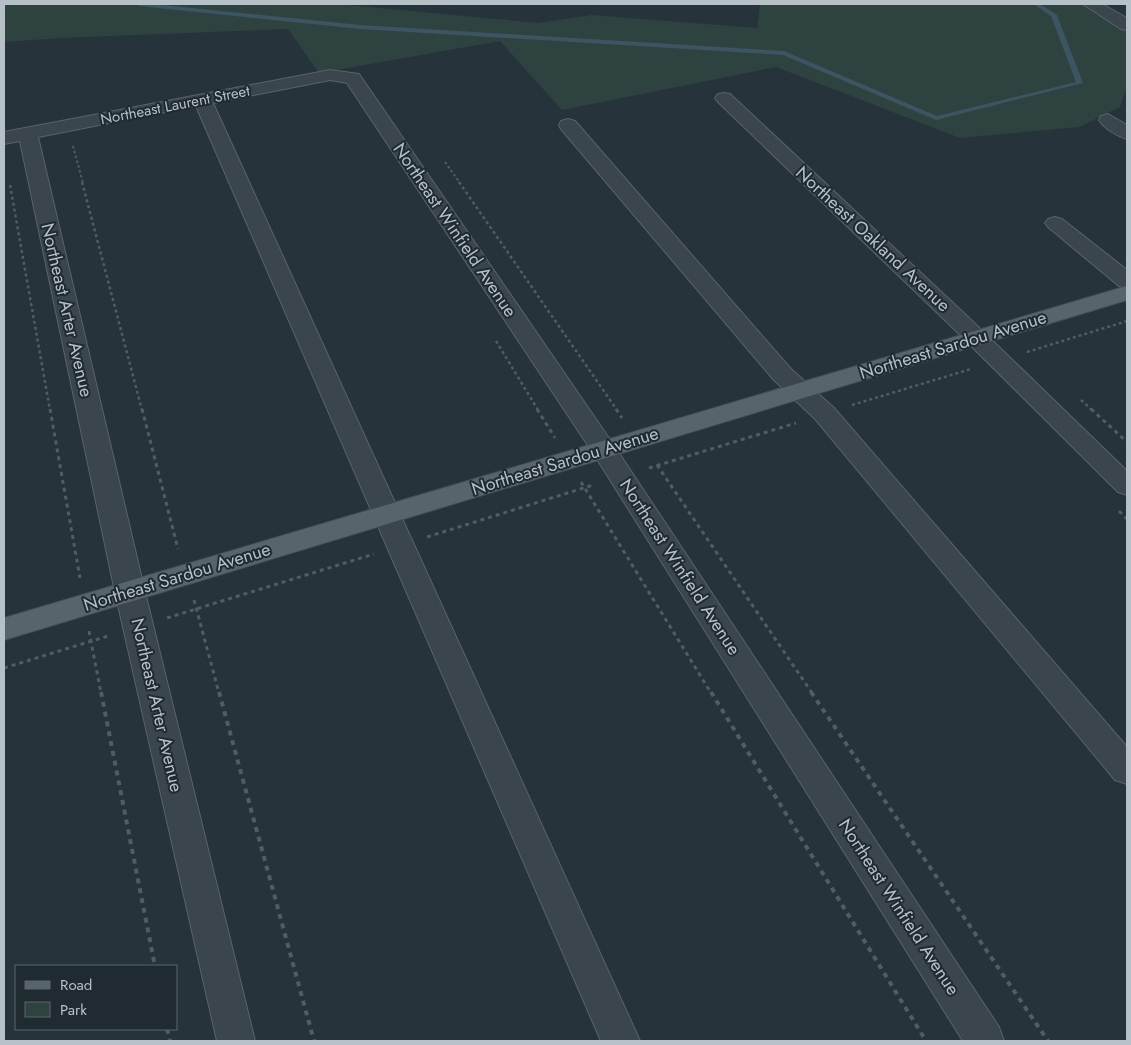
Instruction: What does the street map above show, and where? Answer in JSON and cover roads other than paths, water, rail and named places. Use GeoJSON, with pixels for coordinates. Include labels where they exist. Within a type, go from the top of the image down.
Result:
{"type":"FeatureCollection","features":[{"type":"Feature","properties":{"kind":"main road","name":"Northeast Sardou Avenue"},"geometry":{"type":"LineString","coordinates":[[4,630],[1127,293]]}},
{"type":"Feature","properties":{"kind":"street"},"geometry":{"type":"LineString","coordinates":[[1091,4],[1127,25]]}},
{"type":"Feature","properties":{"kind":"street","name":"Northeast Laurent Street"},"geometry":{"type":"LineString","coordinates":[[16,136],[330,75],[347,76]]}},
{"type":"Feature","properties":{"kind":"street","name":"Northeast Winfield Avenue"},"geometry":{"type":"LineString","coordinates":[[347,76],[353,78],[622,476],[985,1041]]}},
{"type":"Feature","properties":{"kind":"street","name":"Northeast Oakland Avenue"},"geometry":{"type":"LineString","coordinates":[[724,98],[1000,360],[1127,486]]}},
{"type":"Feature","properties":{"kind":"street"},"geometry":{"type":"LineString","coordinates":[[202,100],[621,1041]]}},
{"type":"Feature","properties":{"kind":"street"},"geometry":{"type":"LineString","coordinates":[[1108,120],[1127,133]]}},
{"type":"Feature","properties":{"kind":"street"},"geometry":{"type":"LineString","coordinates":[[568,125],[798,391],[825,414],[1127,770]]}},
{"type":"Feature","properties":{"kind":"street","name":"Northeast Arter Avenue"},"geometry":{"type":"LineString","coordinates":[[16,136],[139,626],[236,1041]]}},
{"type":"Feature","properties":{"kind":"street"},"geometry":{"type":"LineString","coordinates":[[1056,223],[1127,280]]}},
{"type":"Feature","properties":{"kind":"waterway"},"geometry":{"type":"LineString","coordinates":[[139,4],[360,27],[784,53],[936,118],[1080,83],[1054,15],[1036,4]]}}]}
